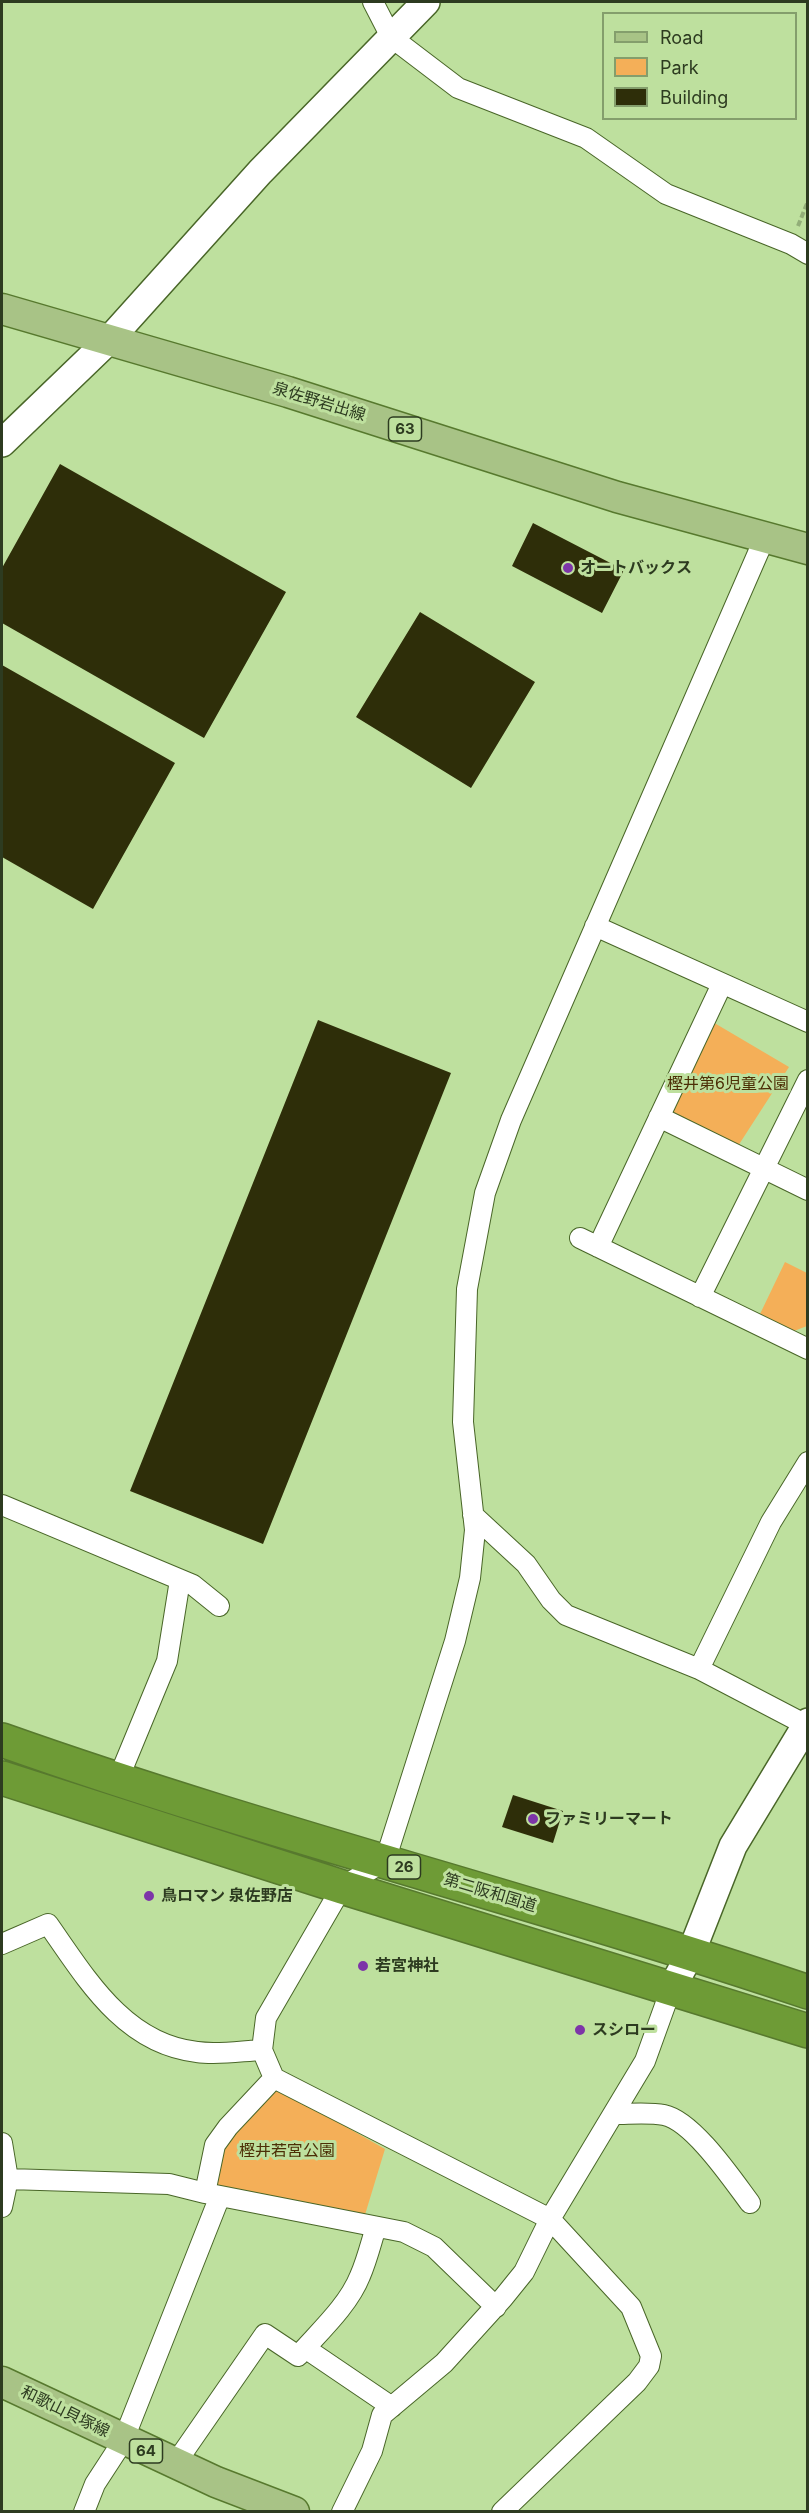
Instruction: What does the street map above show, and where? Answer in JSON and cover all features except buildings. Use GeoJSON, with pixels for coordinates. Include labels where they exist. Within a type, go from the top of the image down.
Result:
{"type":"FeatureCollection","features":[{"type":"Feature","properties":{"kind":"highway"},"geometry":{"type":"LineString","coordinates":[[2,1719],[86,1749],[123,1781]]}},
{"type":"Feature","properties":{"kind":"highway","name":"第二阪和国道"},"geometry":{"type":"LineString","coordinates":[[2,1740],[123,1781],[691,1953],[807,1992]]}},
{"type":"Feature","properties":{"kind":"highway","name":"26"},"geometry":{"type":"LineString","coordinates":[[2,1778],[342,1887],[807,2031]]}},
{"type":"Feature","properties":{"kind":"highway"},"geometry":{"type":"LineString","coordinates":[[2,1801],[82,1822],[153,1825]]}},
{"type":"Feature","properties":{"kind":"main road","name":"泉佐野岩出線"},"geometry":{"type":"LineString","coordinates":[[2,309],[288,392],[617,497],[807,549]]}},
{"type":"Feature","properties":{"kind":"main road","name":"和歌山貝塚線"},"geometry":{"type":"LineString","coordinates":[[2,2382],[175,2464],[294,2511]]}},
{"type":"Feature","properties":{"kind":"street"},"geometry":{"type":"LineString","coordinates":[[373,2],[391,37],[458,88],[586,138],[666,194],[799,249]]}},
{"type":"Feature","properties":{"kind":"street"},"geometry":{"type":"LineString","coordinates":[[2,443],[108,341],[260,172],[426,2]]}},
{"type":"Feature","properties":{"kind":"street"},"geometry":{"type":"LineString","coordinates":[[502,2511],[637,2382],[649,2366],[651,2356],[631,2307],[550,2219],[274,2078],[262,2050],[266,2018],[342,1887],[385,1861],[455,1641],[470,1578],[475,1530],[463,1422],[467,1289],[485,1193],[511,1120],[765,537]]}},
{"type":"Feature","properties":{"kind":"street"},"geometry":{"type":"LineString","coordinates":[[595,926],[807,1022]]}},
{"type":"Feature","properties":{"kind":"street"},"geometry":{"type":"LineString","coordinates":[[598,1247],[722,984]]}},
{"type":"Feature","properties":{"kind":"street"},"geometry":{"type":"LineString","coordinates":[[700,1297],[807,1080]]}},
{"type":"Feature","properties":{"kind":"street"},"geometry":{"type":"LineString","coordinates":[[659,1117],[807,1190]]}},
{"type":"Feature","properties":{"kind":"street"},"geometry":{"type":"LineString","coordinates":[[580,1238],[807,1346]]}},
{"type":"Feature","properties":{"kind":"street"},"geometry":{"type":"LineString","coordinates":[[699,1670],[771,1522],[807,1462]]}},
{"type":"Feature","properties":{"kind":"street"},"geometry":{"type":"LineString","coordinates":[[2,1505],[193,1585],[219,1606]]}},
{"type":"Feature","properties":{"kind":"street"},"geometry":{"type":"LineString","coordinates":[[342,2511],[372,2451],[382,2415],[444,2363],[496,2307],[524,2272],[550,2219],[645,2061],[670,1989],[691,1953],[733,1846],[807,1724],[699,1670],[566,1615],[551,1600],[526,1564],[473,1515]]}},
{"type":"Feature","properties":{"kind":"street"},"geometry":{"type":"LineString","coordinates":[[123,1781],[167,1661],[180,1580]]}},
{"type":"Feature","properties":{"kind":"street"},"geometry":{"type":"LineString","coordinates":[[2,1944],[48,1924],[97,1995],[131,2025],[162,2043],[197,2052],[262,2050]]}},
{"type":"Feature","properties":{"kind":"street"},"geometry":{"type":"LineString","coordinates":[[84,2511],[95,2484],[123,2441],[212,2195],[215,2145],[228,2127],[274,2078]]}},
{"type":"Feature","properties":{"kind":"street"},"geometry":{"type":"LineString","coordinates":[[614,2114],[665,2115],[682,2124],[708,2149],[750,2203]]}},
{"type":"Feature","properties":{"kind":"street"},"geometry":{"type":"LineString","coordinates":[[2,2143],[8,2179],[2,2207]]}},
{"type":"Feature","properties":{"kind":"street"},"geometry":{"type":"LineString","coordinates":[[8,2179],[169,2184],[212,2195],[404,2232],[434,2247],[496,2307]]}},
{"type":"Feature","properties":{"kind":"street"},"geometry":{"type":"LineString","coordinates":[[175,2464],[265,2334],[298,2356],[305,2348],[341,2305],[360,2277],[376,2227]]}},
{"type":"Feature","properties":{"kind":"street"},"geometry":{"type":"LineString","coordinates":[[305,2348],[392,2407]]}},
{"type":"Feature","properties":{"kind":"path"},"geometry":{"type":"LineString","coordinates":[[799,249],[807,201]]}},
{"type":"Feature","properties":{"kind":"green space","name":"樫井第6児童公園"},"geometry":{"type":"Polygon","coordinates":[[[711,1021],[789,1067],[738,1146],[668,1115],[711,1021]]]}},
{"type":"Feature","properties":{"kind":"green space"},"geometry":{"type":"Polygon","coordinates":[[[785,1262],[807,1273],[807,1326],[794,1331],[760,1314],[785,1262]]]}},
{"type":"Feature","properties":{"kind":"green space","name":"樫井若宮公園"},"geometry":{"type":"Polygon","coordinates":[[[278,2088],[385,2149],[364,2218],[214,2188],[223,2144],[278,2088]]]}},
{"type":"Feature","properties":{"kind":"place","name":"オートバックス"},"geometry":{"type":"Point","coordinates":[568,568]}},
{"type":"Feature","properties":{"kind":"place","name":"ファミリーマート"},"geometry":{"type":"Point","coordinates":[533,1819]}},
{"type":"Feature","properties":{"kind":"place","name":"鳥ロマン 泉佐野店"},"geometry":{"type":"Point","coordinates":[149,1896]}},
{"type":"Feature","properties":{"kind":"place","name":"若宮神社"},"geometry":{"type":"Point","coordinates":[363,1966]}},
{"type":"Feature","properties":{"kind":"place","name":"スシロー"},"geometry":{"type":"Point","coordinates":[580,2030]}}]}
